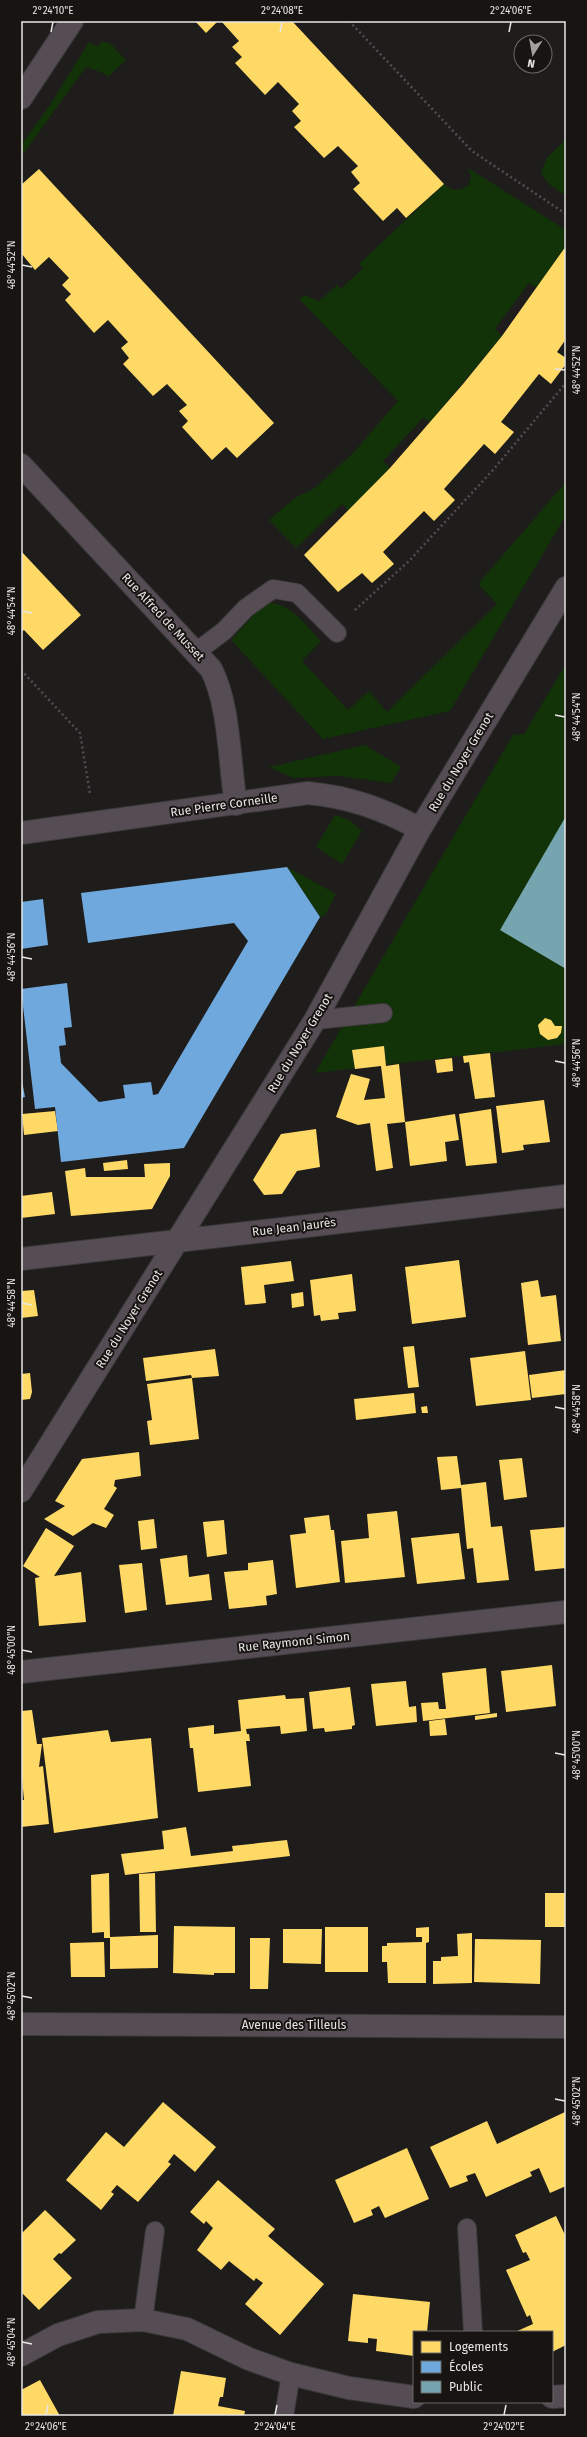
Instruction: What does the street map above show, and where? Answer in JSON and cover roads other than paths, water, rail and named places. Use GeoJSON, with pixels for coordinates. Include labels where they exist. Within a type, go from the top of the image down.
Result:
{"type":"FeatureCollection","features":[{"type":"Feature","properties":{"kind":"street"},"geometry":{"type":"LineString","coordinates":[[21,98],[72,21]]}},
{"type":"Feature","properties":{"kind":"street","name":"Rue Alfred de Musset"},"geometry":{"type":"LineString","coordinates":[[21,465],[211,669],[217,680],[226,720],[230,765],[236,804]]}},
{"type":"Feature","properties":{"kind":"street","name":"Rue du Noyer Grenot"},"geometry":{"type":"LineString","coordinates":[[21,1491],[315,1020],[420,829],[566,588]]}},
{"type":"Feature","properties":{"kind":"street","name":"Rue Pierre Corneille"},"geometry":{"type":"LineString","coordinates":[[21,833],[308,793],[331,795],[369,804],[420,829]]}},
{"type":"Feature","properties":{"kind":"street","name":"Rue Jean Jaurès"},"geometry":{"type":"LineString","coordinates":[[21,1259],[566,1196]]}},
{"type":"Feature","properties":{"kind":"street","name":"Rue Raymond Simon"},"geometry":{"type":"LineString","coordinates":[[21,1672],[566,1612]]}},
{"type":"Feature","properties":{"kind":"street","name":"Avenue des Tilleuls"},"geometry":{"type":"LineString","coordinates":[[21,2024],[566,2027]]}},
{"type":"Feature","properties":{"kind":"street"},"geometry":{"type":"LineString","coordinates":[[21,2355],[58,2335],[98,2322],[143,2320],[187,2329],[249,2359],[291,2374],[348,2388],[413,2397]]}},
{"type":"Feature","properties":{"kind":"street"},"geometry":{"type":"LineString","coordinates":[[553,2397],[566,2396]]}},
{"type":"Feature","properties":{"kind":"lane"},"geometry":{"type":"LineString","coordinates":[[196,652],[224,631],[246,608],[273,588],[297,593],[334,629]]}},
{"type":"Feature","properties":{"kind":"lane"},"geometry":{"type":"LineString","coordinates":[[315,1020],[383,1013]]}},
{"type":"Feature","properties":{"kind":"lane"},"geometry":{"type":"LineString","coordinates":[[467,2228],[473,2331]]}},
{"type":"Feature","properties":{"kind":"lane"},"geometry":{"type":"LineString","coordinates":[[143,2320],[155,2231]]}},
{"type":"Feature","properties":{"kind":"lane"},"geometry":{"type":"LineString","coordinates":[[284,2416],[291,2374]]}}]}
